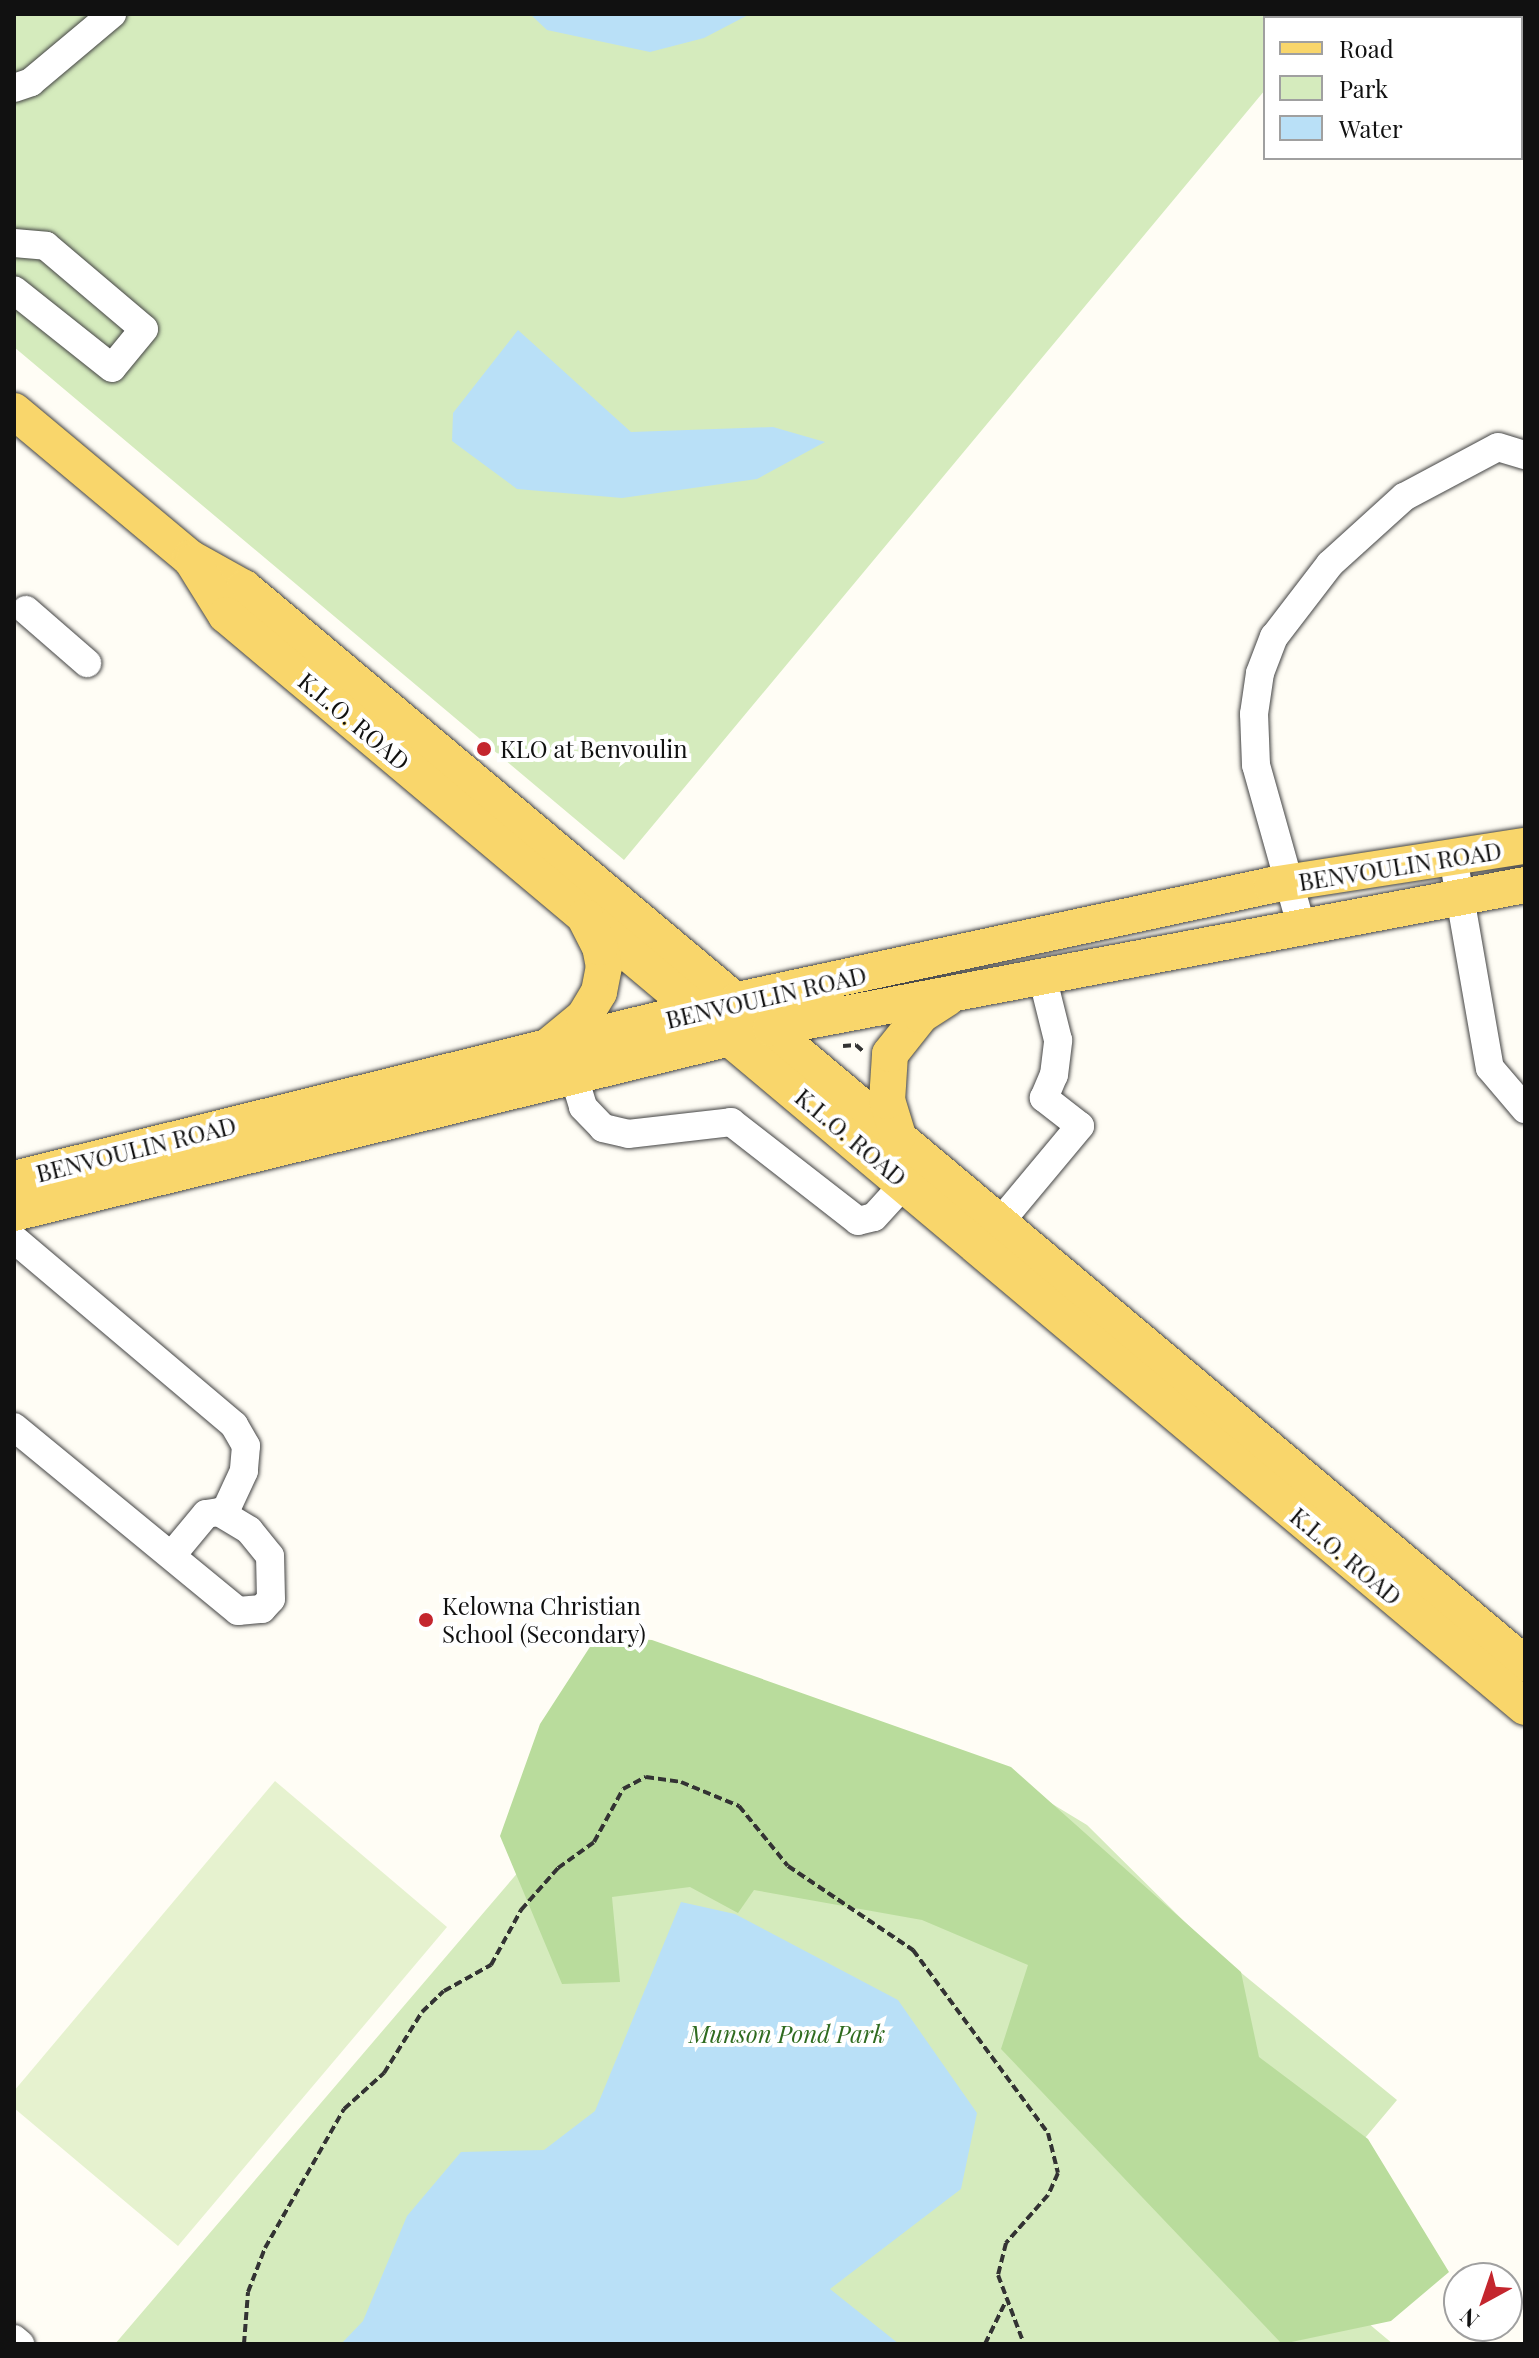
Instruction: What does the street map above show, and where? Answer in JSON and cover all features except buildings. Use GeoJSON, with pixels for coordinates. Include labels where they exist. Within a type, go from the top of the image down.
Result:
{"type":"FeatureCollection","features":[{"type":"Feature","properties":{"kind":"main road","name":"K.L.O. ROAD"},"geometry":{"type":"LineString","coordinates":[[14,411],[190,558],[244,588],[1525,1664]]}},
{"type":"Feature","properties":{"kind":"main road","name":"K.L.O. ROAD"},"geometry":{"type":"LineString","coordinates":[[190,558],[226,615],[734,1037],[1525,1707]]}},
{"type":"Feature","properties":{"kind":"main road","name":"BENVOULIN ROAD"},"geometry":{"type":"LineString","coordinates":[[14,1179],[703,1012],[738,1000],[1287,883],[1525,846]]}},
{"type":"Feature","properties":{"kind":"main road","name":"BENVOULIN ROAD"},"geometry":{"type":"LineString","coordinates":[[14,1213],[771,1028],[1458,895],[1525,885]]}},
{"type":"Feature","properties":{"kind":"main road"},"geometry":{"type":"LineString","coordinates":[[543,1051],[573,1029],[599,992],[604,967],[600,947],[580,909]]}},
{"type":"Feature","properties":{"kind":"main road"},"geometry":{"type":"LineString","coordinates":[[898,1136],[887,1101],[890,1054],[921,1015],[955,993]]}},
{"type":"Feature","properties":{"kind":"street"},"geometry":{"type":"LineString","coordinates":[[14,88],[31,82],[112,14]]}},
{"type":"Feature","properties":{"kind":"street"},"geometry":{"type":"LineString","coordinates":[[14,243],[46,246],[144,329],[112,368],[14,290]]}},
{"type":"Feature","properties":{"kind":"street"},"geometry":{"type":"LineString","coordinates":[[1301,925],[1256,765],[1254,714],[1260,673],[1274,637],[1330,564],[1404,497],[1498,447],[1525,455]]}},
{"type":"Feature","properties":{"kind":"street"},"geometry":{"type":"LineString","coordinates":[[18,612],[87,663]]}},
{"type":"Feature","properties":{"kind":"street"},"geometry":{"type":"LineString","coordinates":[[1453,857],[1490,1068],[1525,1109]]}},
{"type":"Feature","properties":{"kind":"street"},"geometry":{"type":"LineString","coordinates":[[1000,1222],[1080,1126],[1044,1098],[1054,1075],[1058,1040],[1042,976]]}},
{"type":"Feature","properties":{"kind":"street"},"geometry":{"type":"LineString","coordinates":[[574,1077],[583,1107],[603,1128],[628,1134],[731,1122],[858,1221],[874,1217],[905,1183]]}},
{"type":"Feature","properties":{"kind":"street"},"geometry":{"type":"LineString","coordinates":[[17,1247],[234,1425],[246,1446],[244,1471],[224,1514]]}},
{"type":"Feature","properties":{"kind":"street"},"geometry":{"type":"LineString","coordinates":[[14,1427],[238,1611],[262,1609],[274,1583],[270,1556],[249,1530],[224,1514],[206,1514],[172,1555]]}},
{"type":"Feature","properties":{"kind":"street"},"geometry":{"type":"LineString","coordinates":[[14,2339],[20,2344]]}},
{"type":"Feature","properties":{"kind":"path"},"geometry":{"type":"LineString","coordinates":[[244,2344],[248,2292],[265,2248],[344,2109],[384,2073],[422,2012],[444,1991],[491,1965],[521,1910],[558,1868],[594,1842],[623,1789],[646,1777],[681,1782],[739,1806],[788,1866],[913,1950],[1048,2133],[1058,2173],[1048,2195],[1006,2243],[998,2275],[1024,2344]]}},
{"type":"Feature","properties":{"kind":"path"},"geometry":{"type":"LineString","coordinates":[[985,2344],[987,2331],[1006,2301]]}},
{"type":"Feature","properties":{"kind":"green space"},"geometry":{"type":"Polygon","coordinates":[[[14,14],[1328,14],[1263,16],[1263,92],[624,860],[14,347],[14,14]]]}},
{"type":"Feature","properties":{"kind":"green space"},"geometry":{"type":"Polygon","coordinates":[[[597,1636],[652,1640],[1011,1767],[1241,1972],[1259,2057],[1368,2139],[1443,2262],[1443,2277],[1391,2321],[1282,2344],[1001,2049],[1028,1965],[922,1920],[754,1890],[738,1913],[690,1887],[612,1897],[620,1982],[562,1984],[500,1836],[540,1724],[597,1636]]]}},
{"type":"Feature","properties":{"kind":"green space","name":"Munson Pond Park"},"geometry":{"type":"Polygon","coordinates":[[[649,1719],[1003,1774],[1087,1825],[1212,1949],[1397,2100],[1275,2245],[1393,2344],[115,2344],[649,1719]]]}},
{"type":"Feature","properties":{"kind":"green space"},"geometry":{"type":"Polygon","coordinates":[[[275,1781],[447,1927],[178,2246],[14,2108],[14,2091],[275,1781]]]}},
{"type":"Feature","properties":{"kind":"water"},"geometry":{"type":"Polygon","coordinates":[[[530,14],[750,14],[704,38],[650,52],[547,30],[530,14]]]}},
{"type":"Feature","properties":{"kind":"water"},"geometry":{"type":"Polygon","coordinates":[[[518,330],[631,432],[773,427],[825,442],[757,479],[622,498],[517,489],[452,441],[453,413],[518,330]]]}},
{"type":"Feature","properties":{"kind":"water"},"geometry":{"type":"Polygon","coordinates":[[[681,1902],[735,1914],[898,2000],[977,2113],[961,2189],[830,2289],[899,2344],[341,2344],[363,2321],[407,2216],[461,2152],[544,2150],[595,2111],[681,1902]]]}},
{"type":"Feature","properties":{"kind":"place","name":"KLO at Benvoulin"},"geometry":{"type":"Point","coordinates":[484,749]}},
{"type":"Feature","properties":{"kind":"place","name":"Kelowna Christian School (Secondary)"},"geometry":{"type":"Point","coordinates":[426,1620]}}]}
